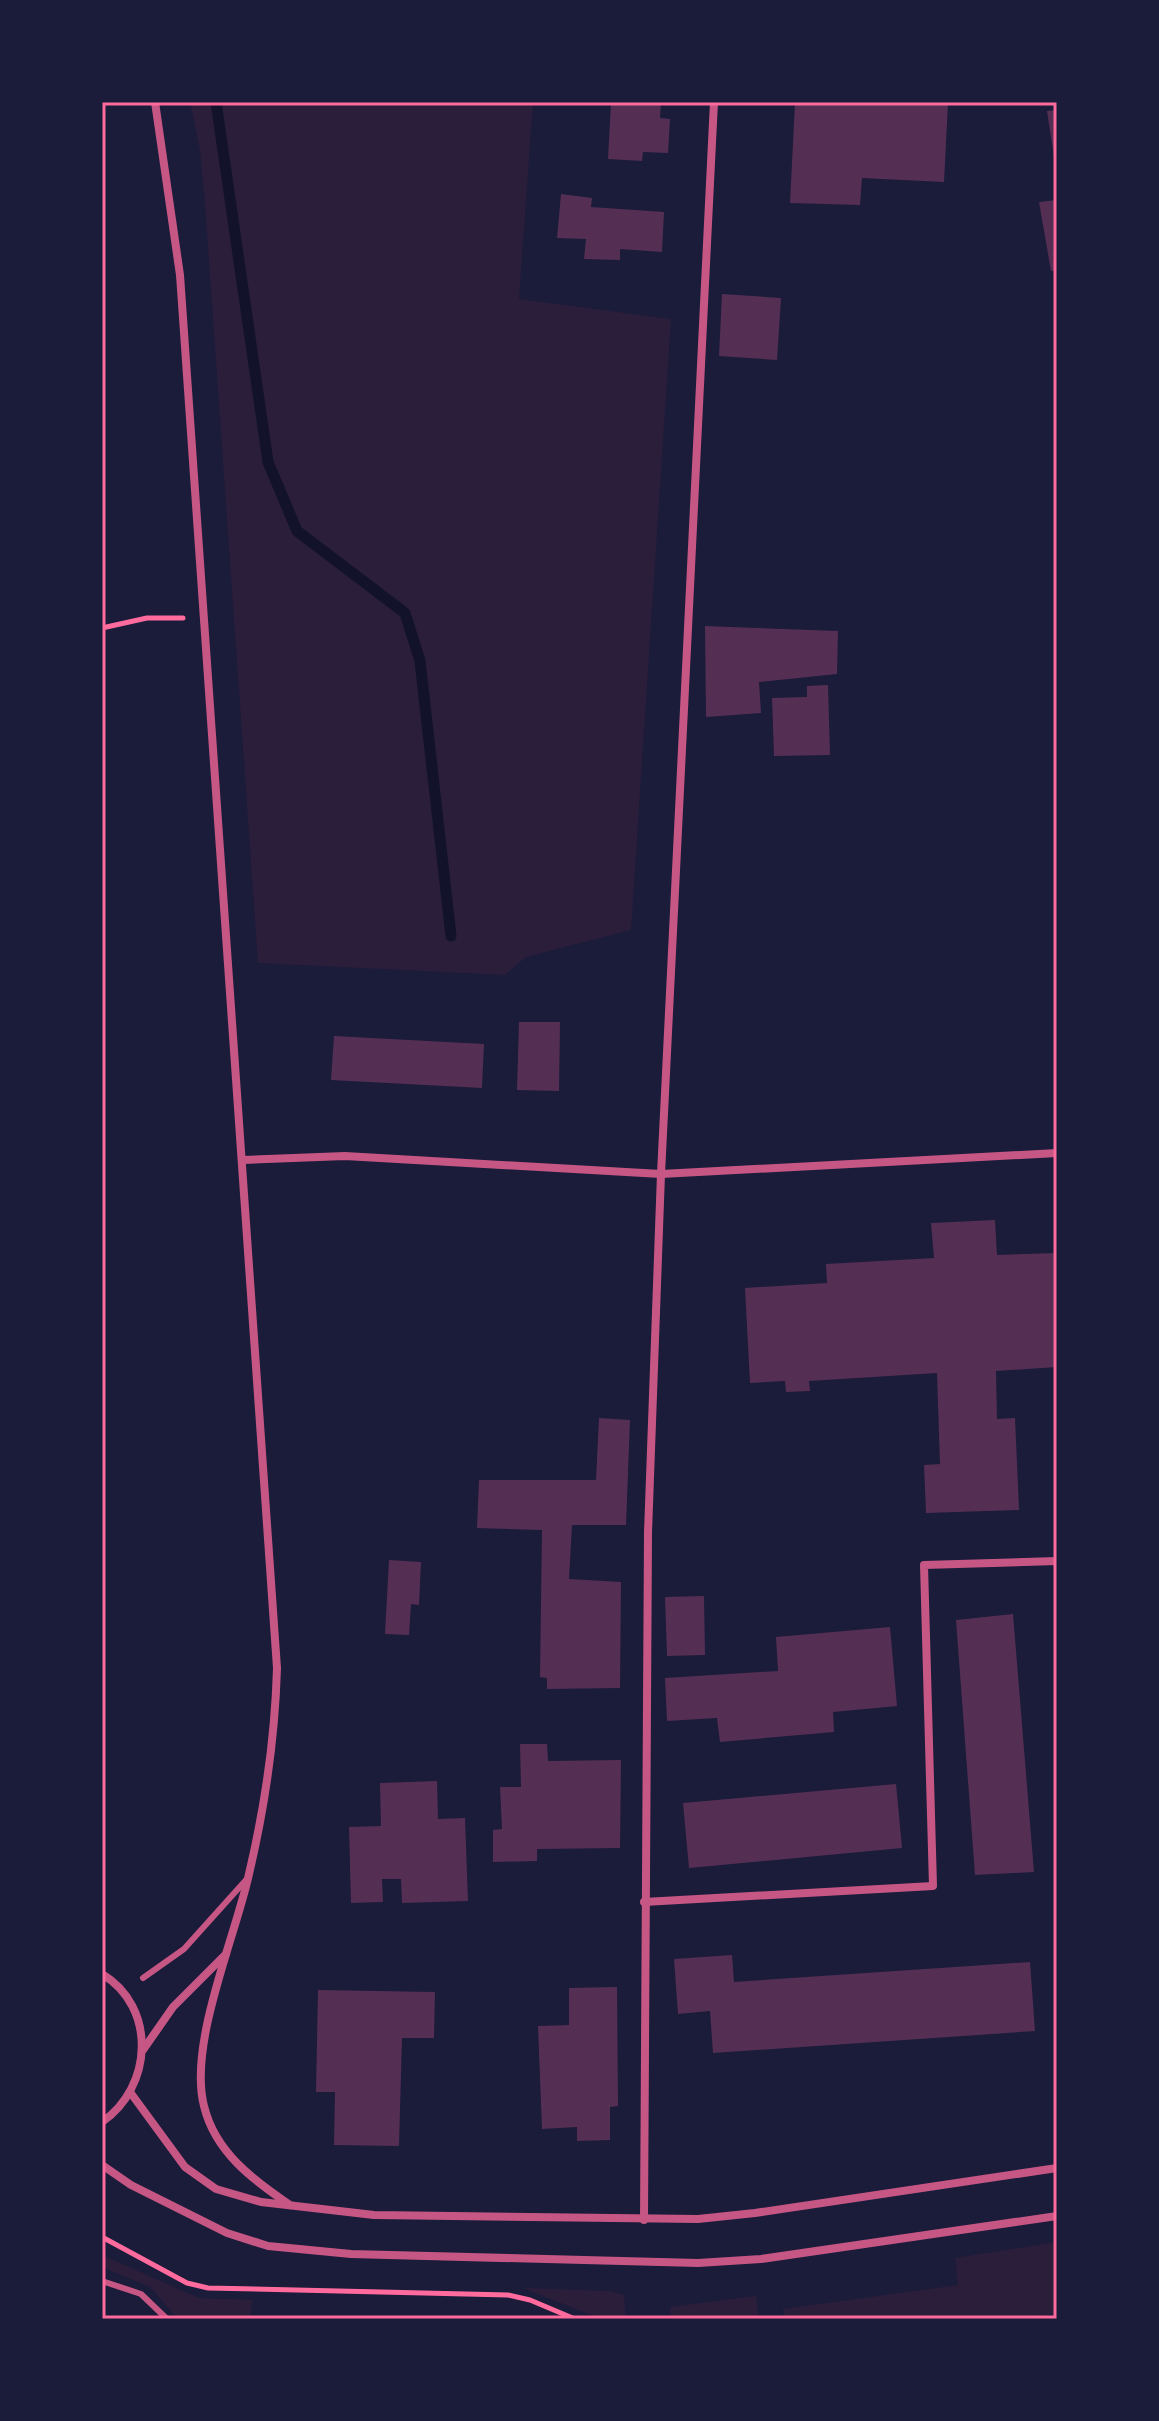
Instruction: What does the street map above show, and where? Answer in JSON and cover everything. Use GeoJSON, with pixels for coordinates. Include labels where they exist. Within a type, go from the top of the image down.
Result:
{"type":"FeatureCollection","features":[{"type":"Feature","properties":{"kind":"street"},"geometry":{"type":"LineString","coordinates":[[155,102],[180,275],[277,1668],[270,1763],[249,1877],[203,2052],[203,2103],[208,2120],[235,2161],[290,2205]]}},
{"type":"Feature","properties":{"kind":"street"},"geometry":{"type":"LineString","coordinates":[[644,2220],[648,1533],[661,1174],[714,102]]}},
{"type":"Feature","properties":{"kind":"street"},"geometry":{"type":"LineString","coordinates":[[243,1160],[345,1156],[661,1174],[1057,1153]]}},
{"type":"Feature","properties":{"kind":"street"},"geometry":{"type":"LineString","coordinates":[[644,1902],[933,1886],[924,1565],[1057,1561]]}},
{"type":"Feature","properties":{"kind":"street"},"geometry":{"type":"LineString","coordinates":[[102,2122],[130,2092],[143,2050],[173,2007],[227,1953]]}},
{"type":"Feature","properties":{"kind":"street"},"geometry":{"type":"LineString","coordinates":[[102,1974],[131,2002],[143,2050]]}},
{"type":"Feature","properties":{"kind":"street"},"geometry":{"type":"LineString","coordinates":[[130,2092],[175,2155],[204,2182],[232,2195],[374,2215],[644,2220],[755,2213],[1057,2168]]}},
{"type":"Feature","properties":{"kind":"street"},"geometry":{"type":"LineString","coordinates":[[103,2166],[155,2198],[237,2237],[268,2246],[351,2254],[698,2263],[761,2259],[1057,2216]]}},
{"type":"Feature","properties":{"kind":"lane"},"geometry":{"type":"LineString","coordinates":[[143,1978],[184,1949],[249,1877]]}},
{"type":"Feature","properties":{"kind":"lane"},"geometry":{"type":"LineString","coordinates":[[102,2281],[141,2294],[167,2319]]}},
{"type":"Feature","properties":{"kind":"path"},"geometry":{"type":"LineString","coordinates":[[102,628],[147,618],[204,618]]}},
{"type":"Feature","properties":{"kind":"path"},"geometry":{"type":"LineString","coordinates":[[102,2237],[187,2283],[208,2288],[508,2295],[530,2300],[575,2319]]}},
{"type":"Feature","properties":{"kind":"shaded area"},"geometry":{"type":"Polygon","coordinates":[[[190,102],[533,102],[519,299],[671,319],[631,930],[526,957],[505,975],[258,963],[205,204],[200,150],[190,102]]]}},
{"type":"Feature","properties":{"kind":"shaded area"},"geometry":{"type":"Polygon","coordinates":[[[1057,2242],[1057,2314],[1006,2319],[784,2319],[783,2309],[958,2285],[955,2258],[1057,2242]]]}},
{"type":"Feature","properties":{"kind":"shaded area"},"geometry":{"type":"Polygon","coordinates":[[[102,2255],[199,2298],[252,2300],[250,2319],[178,2319],[150,2287],[102,2267],[102,2255]]]}},
{"type":"Feature","properties":{"kind":"shaded area"},"geometry":{"type":"Polygon","coordinates":[[[523,2288],[611,2291],[624,2295],[626,2319],[601,2319],[523,2288]]]}},
{"type":"Feature","properties":{"kind":"shaded area"},"geometry":{"type":"Polygon","coordinates":[[[756,2296],[759,2319],[671,2319],[670,2307],[756,2296]]]}},
{"type":"Feature","properties":{"kind":"building"},"geometry":{"type":"Polygon","coordinates":[[[611,102],[661,102],[660,118],[670,119],[668,153],[643,152],[642,161],[608,159],[611,102]]]}},
{"type":"Feature","properties":{"kind":"building"},"geometry":{"type":"Polygon","coordinates":[[[795,102],[948,103],[944,182],[862,178],[860,205],[790,203],[795,102]]]}},
{"type":"Feature","properties":{"kind":"building"},"geometry":{"type":"Polygon","coordinates":[[[1057,110],[1057,163],[1055,163],[1047,111],[1057,110]]]}},
{"type":"Feature","properties":{"kind":"building"},"geometry":{"type":"Polygon","coordinates":[[[561,194],[592,198],[591,207],[664,212],[662,252],[620,249],[620,260],[584,259],[586,239],[557,238],[561,194]]]}},
{"type":"Feature","properties":{"kind":"building"},"geometry":{"type":"Polygon","coordinates":[[[1057,200],[1057,270],[1051,271],[1039,202],[1057,200]]]}},
{"type":"Feature","properties":{"kind":"building"},"geometry":{"type":"Polygon","coordinates":[[[722,294],[781,298],[777,360],[719,356],[722,294]]]}},
{"type":"Feature","properties":{"kind":"building"},"geometry":{"type":"Polygon","coordinates":[[[705,626],[838,631],[837,674],[759,682],[761,713],[706,717],[705,626]]]}},
{"type":"Feature","properties":{"kind":"building"},"geometry":{"type":"Polygon","coordinates":[[[828,685],[830,755],[774,756],[772,698],[807,697],[807,686],[828,685]]]}},
{"type":"Feature","properties":{"kind":"building"},"geometry":{"type":"Polygon","coordinates":[[[519,1022],[560,1022],[559,1091],[517,1090],[519,1022]]]}},
{"type":"Feature","properties":{"kind":"building"},"geometry":{"type":"Polygon","coordinates":[[[334,1036],[484,1044],[482,1088],[331,1080],[334,1036]]]}},
{"type":"Feature","properties":{"kind":"building"},"geometry":{"type":"Polygon","coordinates":[[[995,1220],[997,1255],[1057,1253],[1057,1367],[996,1371],[997,1419],[1015,1418],[1019,1510],[926,1513],[924,1465],[940,1464],[937,1373],[809,1381],[810,1391],[786,1392],[785,1381],[750,1383],[745,1288],[827,1283],[826,1264],[934,1258],[931,1223],[995,1220]]]}},
{"type":"Feature","properties":{"kind":"building"},"geometry":{"type":"Polygon","coordinates":[[[599,1418],[630,1420],[626,1525],[572,1525],[569,1579],[621,1582],[620,1688],[547,1689],[547,1678],[540,1677],[542,1530],[477,1528],[479,1480],[596,1480],[599,1418]]]}},
{"type":"Feature","properties":{"kind":"building"},"geometry":{"type":"Polygon","coordinates":[[[389,1560],[421,1562],[419,1605],[411,1604],[409,1635],[385,1634],[389,1560]]]}},
{"type":"Feature","properties":{"kind":"building"},"geometry":{"type":"Polygon","coordinates":[[[704,1596],[705,1655],[667,1656],[665,1597],[704,1596]]]}},
{"type":"Feature","properties":{"kind":"building"},"geometry":{"type":"Polygon","coordinates":[[[1013,1614],[1034,1872],[975,1875],[956,1620],[1013,1614]]]}},
{"type":"Feature","properties":{"kind":"building"},"geometry":{"type":"Polygon","coordinates":[[[890,1627],[897,1706],[833,1712],[834,1732],[720,1742],[717,1718],[667,1721],[665,1678],[778,1671],[776,1637],[890,1627]]]}},
{"type":"Feature","properties":{"kind":"building"},"geometry":{"type":"Polygon","coordinates":[[[520,1744],[547,1744],[548,1761],[621,1760],[620,1848],[537,1849],[537,1861],[493,1862],[493,1830],[502,1829],[500,1787],[521,1787],[520,1744]]]}},
{"type":"Feature","properties":{"kind":"building"},"geometry":{"type":"Polygon","coordinates":[[[437,1781],[438,1819],[465,1818],[468,1901],[402,1903],[401,1879],[382,1879],[383,1902],[351,1903],[349,1827],[381,1826],[380,1783],[437,1781]]]}},
{"type":"Feature","properties":{"kind":"building"},"geometry":{"type":"Polygon","coordinates":[[[896,1784],[902,1848],[689,1868],[683,1803],[896,1784]]]}},
{"type":"Feature","properties":{"kind":"building"},"geometry":{"type":"Polygon","coordinates":[[[732,1955],[734,1982],[1030,1962],[1035,2031],[713,2053],[710,2011],[678,2014],[674,1959],[732,1955]]]}},
{"type":"Feature","properties":{"kind":"building"},"geometry":{"type":"Polygon","coordinates":[[[617,1987],[618,2106],[610,2107],[610,2140],[577,2141],[577,2127],[542,2129],[538,2026],[569,2025],[569,1988],[617,1987]]]}},
{"type":"Feature","properties":{"kind":"building"},"geometry":{"type":"Polygon","coordinates":[[[318,1990],[435,1992],[434,2038],[402,2038],[399,2146],[334,2145],[335,2092],[316,2092],[318,1990]]]}},
{"type":"Feature","properties":{"kind":"waterway"},"geometry":{"type":"LineString","coordinates":[[216,102],[268,462],[297,531],[405,613],[420,661],[451,936]]}}]}
